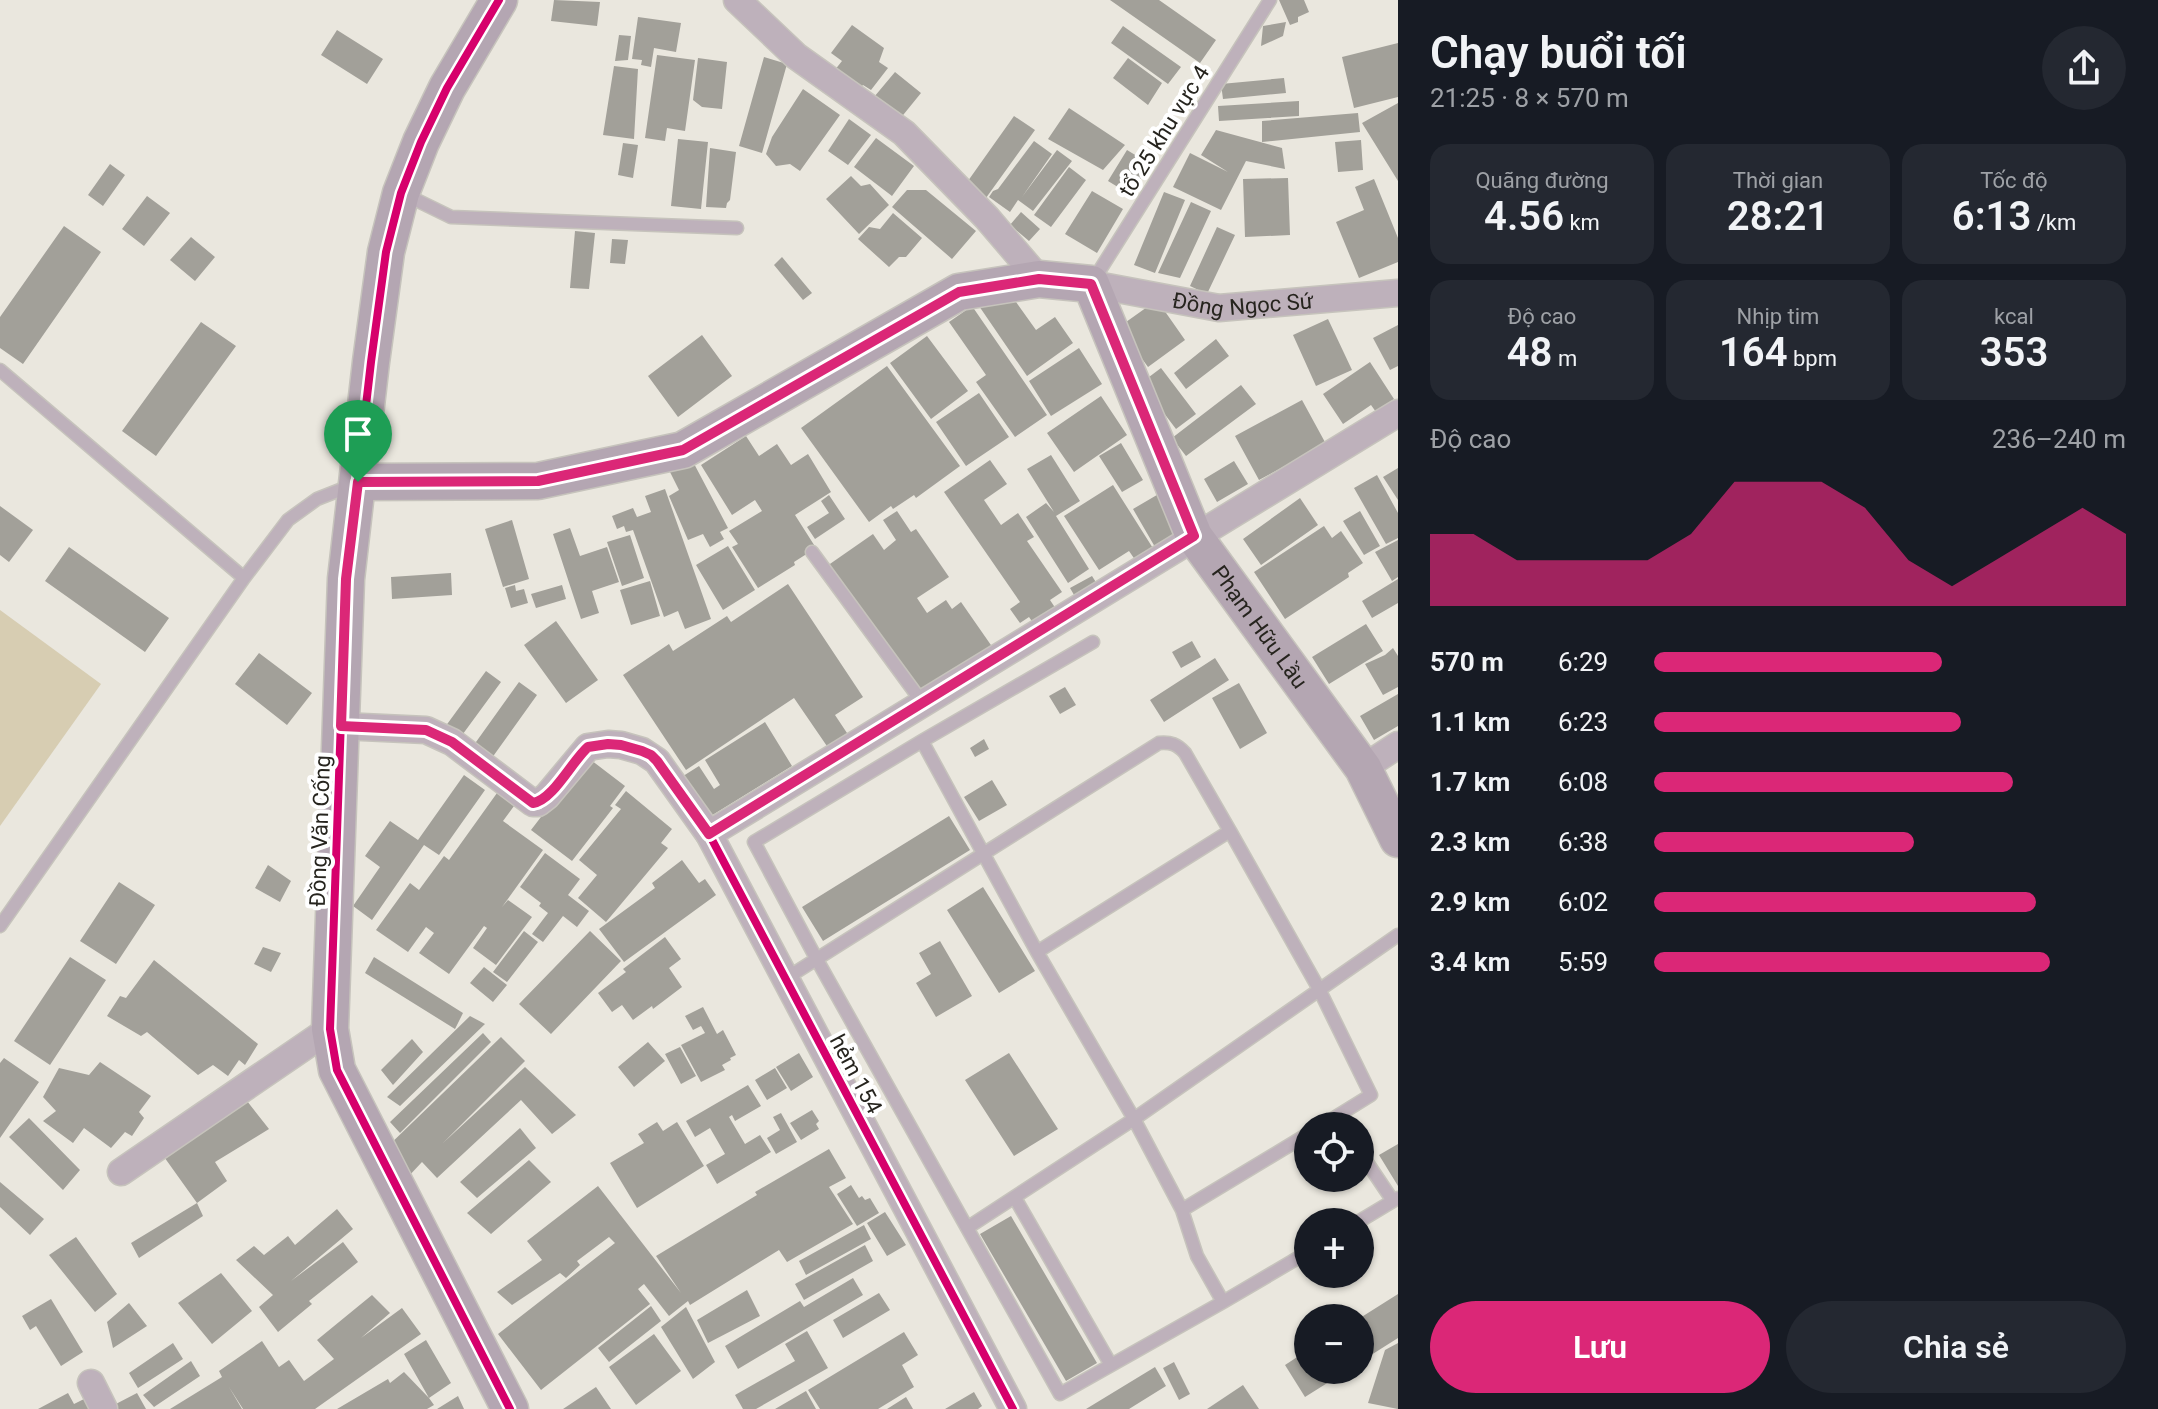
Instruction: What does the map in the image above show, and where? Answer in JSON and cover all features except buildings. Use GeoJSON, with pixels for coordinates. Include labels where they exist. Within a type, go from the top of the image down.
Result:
{"type":"FeatureCollection","features":[{"type":"Feature","properties":{"kind":"street","name":"Đồng Văn Cống"},"geometry":{"type":"LineString","coordinates":[[499,0],[447,88],[421,142],[401,193],[386,252],[346,579],[330,1029],[337,1070],[510,1409]]}},
{"type":"Feature","properties":{"kind":"street"},"geometry":{"type":"LineString","coordinates":[[737,0],[796,56],[904,133],[987,218],[1039,279]]}},
{"type":"Feature","properties":{"kind":"street"},"geometry":{"type":"LineString","coordinates":[[358,482],[538,481],[683,450],[959,292],[1039,279],[1091,284]]}},
{"type":"Feature","properties":{"kind":"street","name":"Đồng Ngọc Sứ"},"geometry":{"type":"LineString","coordinates":[[1091,284],[1219,308],[1398,293]]}},
{"type":"Feature","properties":{"kind":"street","name":"Phạm Hữu Lầu"},"geometry":{"type":"LineString","coordinates":[[1091,284],[1194,536],[1363,768],[1398,839]]}},
{"type":"Feature","properties":{"kind":"street"},"geometry":{"type":"LineString","coordinates":[[709,834],[1398,413]]}},
{"type":"Feature","properties":{"kind":"street","name":"hẻm 154"},"geometry":{"type":"LineString","coordinates":[[341,726],[426,730],[452,742],[533,803],[547,796],[583,751],[594,745],[631,748],[657,761],[709,834],[1013,1409]]}},
{"type":"Feature","properties":{"kind":"street"},"geometry":{"type":"LineString","coordinates":[[1363,768],[1398,745]]}},
{"type":"Feature","properties":{"kind":"street"},"geometry":{"type":"LineString","coordinates":[[121,1172],[330,1029]]}},
{"type":"Feature","properties":{"kind":"street"},"geometry":{"type":"LineString","coordinates":[[91,1383],[104,1409]]}},
{"type":"Feature","properties":{"kind":"lane","name":"tổ 25 khu vực 4"},"geometry":{"type":"LineString","coordinates":[[1091,284],[1270,0]]}},
{"type":"Feature","properties":{"kind":"lane"},"geometry":{"type":"LineString","coordinates":[[401,193],[451,217],[737,228]]}},
{"type":"Feature","properties":{"kind":"lane"},"geometry":{"type":"LineString","coordinates":[[0,370],[244,578]]}},
{"type":"Feature","properties":{"kind":"lane"},"geometry":{"type":"LineString","coordinates":[[0,926],[288,520],[317,499],[358,482]]}},
{"type":"Feature","properties":{"kind":"lane"},"geometry":{"type":"LineString","coordinates":[[812,552],[922,702]]}},
{"type":"Feature","properties":{"kind":"lane"},"geometry":{"type":"LineString","coordinates":[[1093,642],[754,842],[1060,1394],[1294,1260]]}},
{"type":"Feature","properties":{"kind":"lane"},"geometry":{"type":"LineString","coordinates":[[922,741],[1037,952],[1134,1119],[1182,1210],[1197,1256],[1223,1302]]}},
{"type":"Feature","properties":{"kind":"lane"},"geometry":{"type":"LineString","coordinates":[[785,979],[1146,749],[1169,742],[1185,753],[1319,989],[1371,1095],[1351,1112]]}},
{"type":"Feature","properties":{"kind":"lane"},"geometry":{"type":"LineString","coordinates":[[1037,952],[1230,831]]}},
{"type":"Feature","properties":{"kind":"lane"},"geometry":{"type":"LineString","coordinates":[[967,1228],[1134,1119],[1398,935]]}},
{"type":"Feature","properties":{"kind":"lane"},"geometry":{"type":"LineString","coordinates":[[1182,1210],[1294,1142]]}},
{"type":"Feature","properties":{"kind":"lane"},"geometry":{"type":"LineString","coordinates":[[1374,1170],[1396,1199],[1374,1212]]}},
{"type":"Feature","properties":{"kind":"lane"},"geometry":{"type":"LineString","coordinates":[[1015,1198],[1111,1365]]}},
{"type":"Feature","properties":{"kind":"shaded area"},"geometry":{"type":"Polygon","coordinates":[[[0,610],[101,684],[0,826],[0,610]]]}},
{"type":"Feature","properties":{"kind":"cycle path"},"geometry":{"type":"LineString","coordinates":[[499,0],[447,88],[421,142],[401,193],[386,252],[346,579],[330,1029],[337,1070],[510,1409]]}},
{"type":"Feature","properties":{"kind":"cycle path"},"geometry":{"type":"LineString","coordinates":[[341,726],[426,730],[452,742],[533,803],[547,796],[588,747],[621,745],[642,751],[657,761],[709,834],[1013,1409]]}},
{"type":"Feature","properties":{"kind":"route"},"geometry":{"type":"LineString","coordinates":[[1039,279],[1091,284],[1194,536],[709,834],[657,761],[642,751],[608,744],[588,747],[547,796],[533,803],[452,742],[426,730],[341,726],[346,579],[358,482],[538,481],[683,450],[959,292],[1039,279]]}}]}
